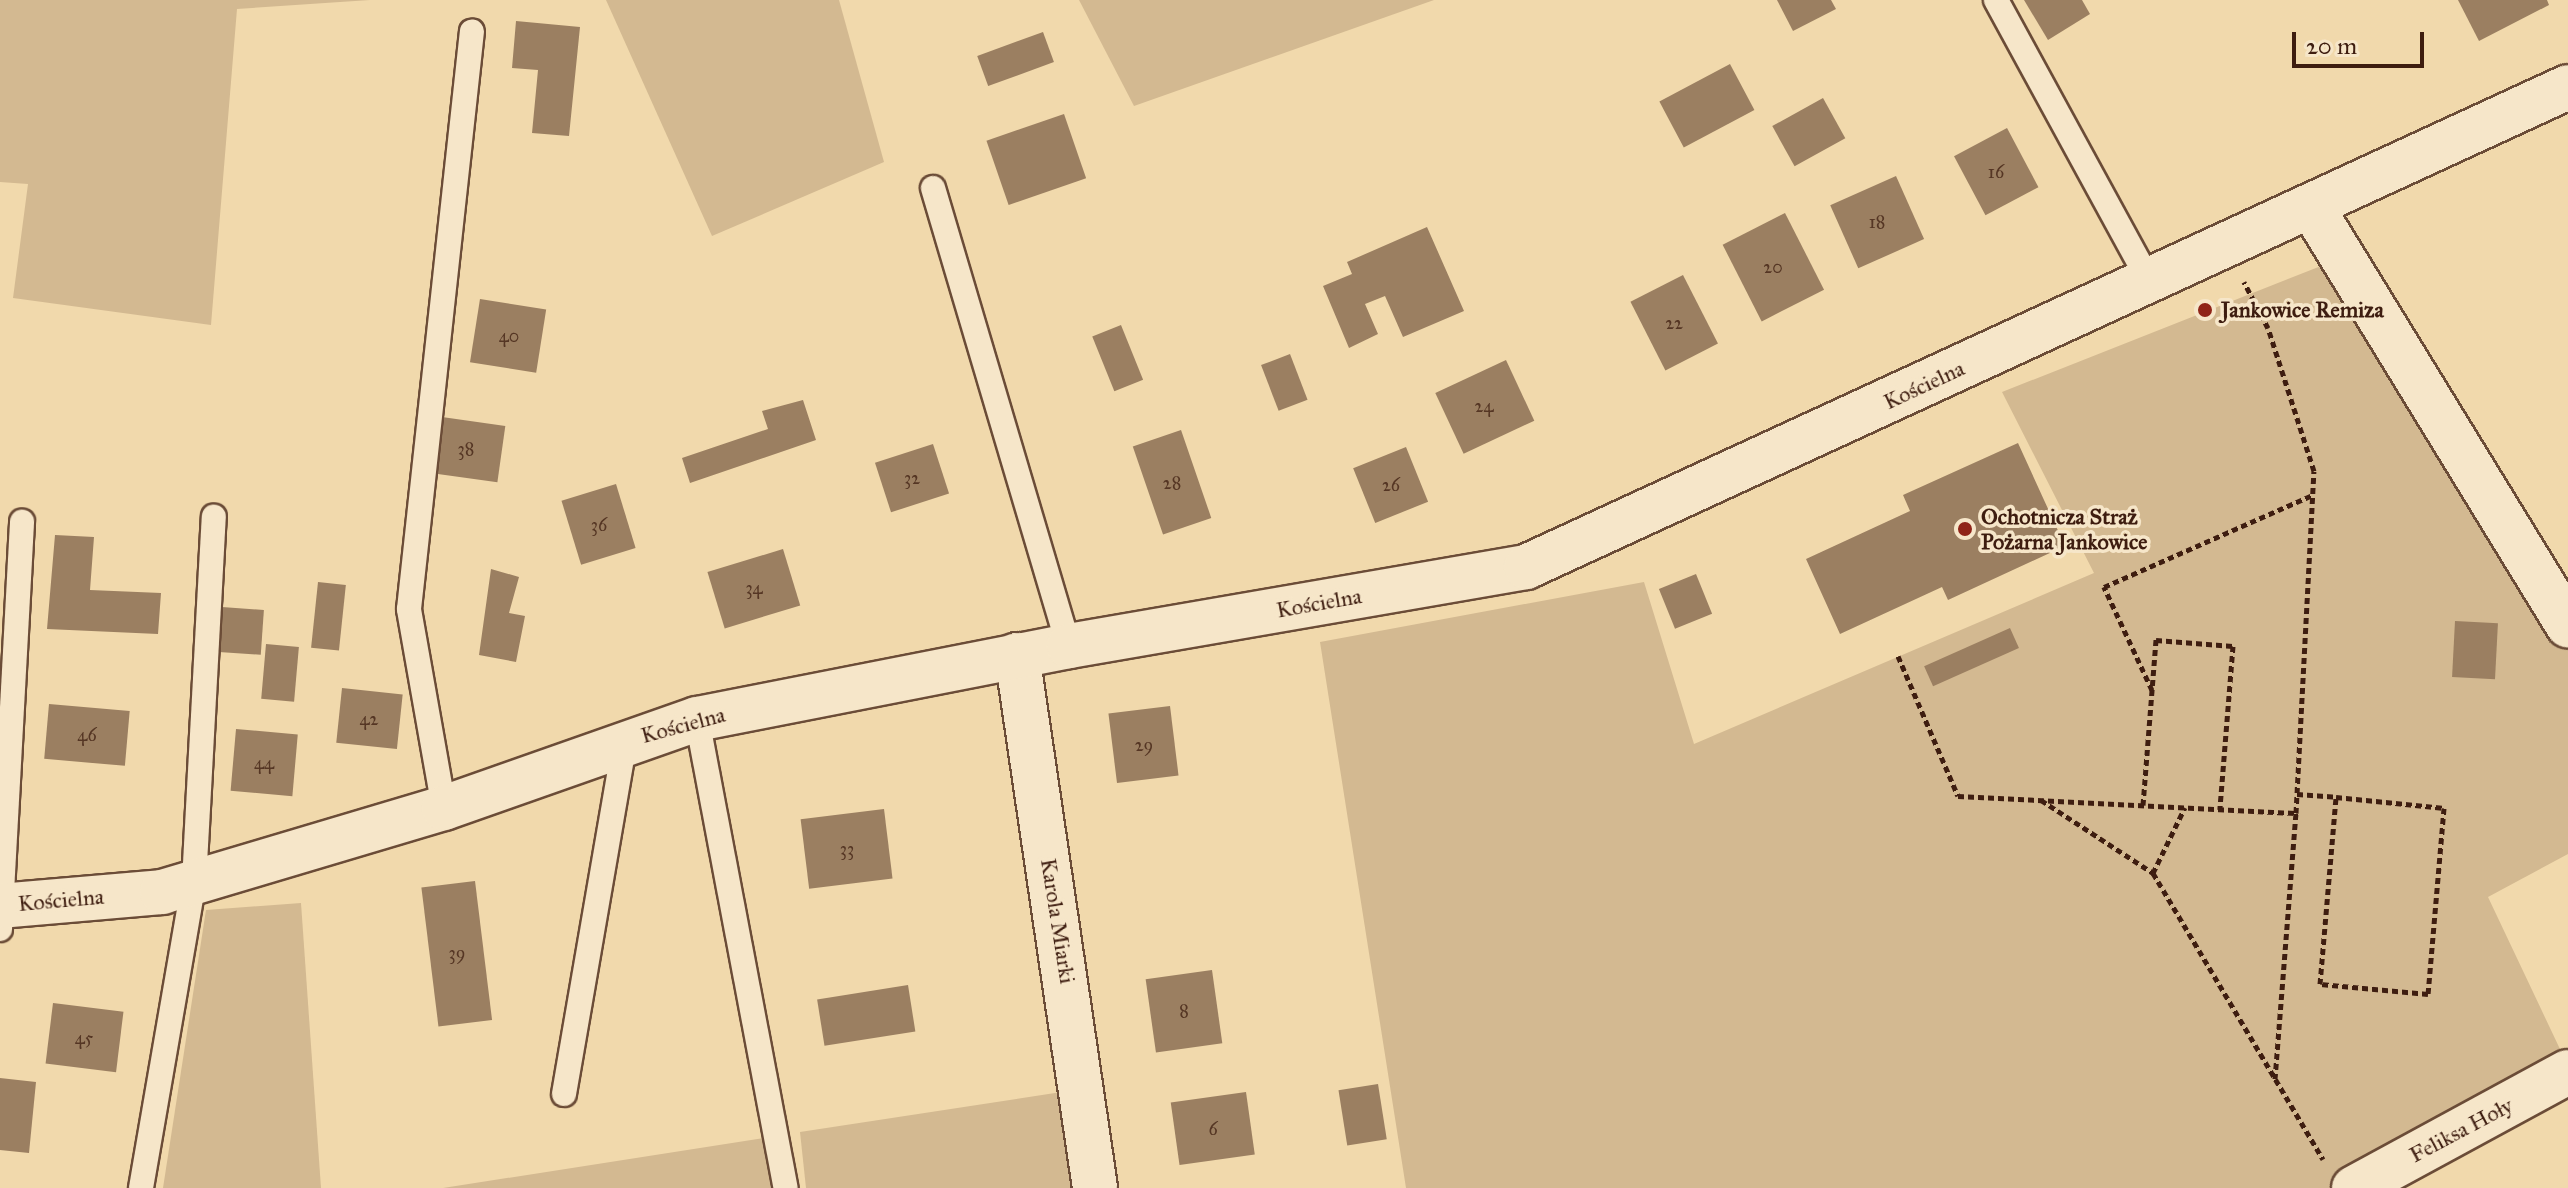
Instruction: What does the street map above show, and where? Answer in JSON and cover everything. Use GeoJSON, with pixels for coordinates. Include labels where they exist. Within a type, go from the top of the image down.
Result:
{"type":"FeatureCollection","features":[{"type":"Feature","properties":{"kind":"street","name":"Kościelna"},"geometry":{"type":"LineString","coordinates":[[1,914],[162,892],[444,808],[625,740],[697,719],[1017,655],[1526,567],[2568,87]]}},
{"type":"Feature","properties":{"kind":"street"},"geometry":{"type":"LineString","coordinates":[[2311,206],[2568,625]]}},
{"type":"Feature","properties":{"kind":"street","name":"Karola Miarki"},"geometry":{"type":"LineString","coordinates":[[1017,655],[1095,1188]]}},
{"type":"Feature","properties":{"kind":"street","name":"Feliksa Hoły"},"geometry":{"type":"LineString","coordinates":[[2342,1180],[2568,1072]]}},
{"type":"Feature","properties":{"kind":"lane"},"geometry":{"type":"LineString","coordinates":[[1996,0],[2150,282]]}},
{"type":"Feature","properties":{"kind":"lane"},"geometry":{"type":"LineString","coordinates":[[444,808],[409,609],[472,31]]}},
{"type":"Feature","properties":{"kind":"lane"},"geometry":{"type":"LineString","coordinates":[[933,188],[1069,646]]}},
{"type":"Feature","properties":{"kind":"lane"},"geometry":{"type":"LineString","coordinates":[[141,1188],[194,882],[214,517]]}},
{"type":"Feature","properties":{"kind":"lane"},"geometry":{"type":"LineString","coordinates":[[1,914],[22,522]]}},
{"type":"Feature","properties":{"kind":"lane"},"geometry":{"type":"LineString","coordinates":[[697,719],[786,1188]]}},
{"type":"Feature","properties":{"kind":"lane"},"geometry":{"type":"LineString","coordinates":[[564,1094],[625,740]]}},
{"type":"Feature","properties":{"kind":"path"},"geometry":{"type":"LineString","coordinates":[[2243,280],[2268,328],[2314,471],[2296,813],[2275,1079]]}},
{"type":"Feature","properties":{"kind":"path"},"geometry":{"type":"LineString","coordinates":[[2152,691],[2104,587],[2313,495]]}},
{"type":"Feature","properties":{"kind":"path"},"geometry":{"type":"LineString","coordinates":[[2143,805],[2156,640],[2233,646],[2220,809]]}},
{"type":"Feature","properties":{"kind":"path"},"geometry":{"type":"LineString","coordinates":[[1898,656],[1958,796],[2296,813]]}},
{"type":"Feature","properties":{"kind":"path"},"geometry":{"type":"LineString","coordinates":[[2297,794],[2336,797],[2444,808],[2428,994],[2320,984],[2336,797]]}},
{"type":"Feature","properties":{"kind":"path"},"geometry":{"type":"LineString","coordinates":[[2040,799],[2153,873],[2275,1079],[2342,1180]]}},
{"type":"Feature","properties":{"kind":"path"},"geometry":{"type":"LineString","coordinates":[[2153,873],[2185,807]]}},
{"type":"Feature","properties":{"kind":"shaded area"},"geometry":{"type":"Polygon","coordinates":[[[0,0],[370,0],[237,9],[211,325],[13,298],[28,184],[0,182],[0,0]]]}},
{"type":"Feature","properties":{"kind":"shaded area"},"geometry":{"type":"Polygon","coordinates":[[[606,0],[839,0],[884,162],[712,236],[606,0]]]}},
{"type":"Feature","properties":{"kind":"shaded area"},"geometry":{"type":"Polygon","coordinates":[[[1079,0],[1434,0],[1134,106],[1079,0]]]}},
{"type":"Feature","properties":{"kind":"shaded area"},"geometry":{"type":"Polygon","coordinates":[[[2321,266],[2568,638],[2568,854],[2488,897],[2568,1066],[2354,1188],[1406,1188],[1320,642],[1644,582],[1694,744],[2094,573],[2002,392],[2321,266]]]}},
{"type":"Feature","properties":{"kind":"shaded area"},"geometry":{"type":"Polygon","coordinates":[[[301,903],[321,1188],[163,1188],[206,910],[301,903]]]}},
{"type":"Feature","properties":{"kind":"shaded area"},"geometry":{"type":"Polygon","coordinates":[[[1068,1091],[1079,1188],[806,1188],[800,1132],[1068,1091]]]}},
{"type":"Feature","properties":{"kind":"shaded area"},"geometry":{"type":"Polygon","coordinates":[[[764,1138],[771,1188],[443,1188],[764,1138]]]}},
{"type":"Feature","properties":{"kind":"building"},"geometry":{"type":"Polygon","coordinates":[[[1777,0],[1831,0],[1836,9],[1793,31],[1777,0]]]}},
{"type":"Feature","properties":{"kind":"building"},"geometry":{"type":"Polygon","coordinates":[[[2024,0],[2082,0],[2090,14],[2048,40],[2024,0]]]}},
{"type":"Feature","properties":{"kind":"building"},"geometry":{"type":"Polygon","coordinates":[[[2458,0],[2547,0],[2549,5],[2479,41],[2458,0]]]}},
{"type":"Feature","properties":{"kind":"building"},"geometry":{"type":"Polygon","coordinates":[[[516,21],[580,27],[569,136],[532,133],[538,70],[512,68],[516,21]]]}},
{"type":"Feature","properties":{"kind":"building"},"geometry":{"type":"Polygon","coordinates":[[[1043,32],[1054,62],[988,86],[977,56],[1043,32]]]}},
{"type":"Feature","properties":{"kind":"building"},"geometry":{"type":"Polygon","coordinates":[[[1730,64],[1754,110],[1684,147],[1659,102],[1730,64]]]}},
{"type":"Feature","properties":{"kind":"building"},"geometry":{"type":"Polygon","coordinates":[[[1823,98],[1845,138],[1795,166],[1772,126],[1823,98]]]}},
{"type":"Feature","properties":{"kind":"building"},"geometry":{"type":"Polygon","coordinates":[[[1064,114],[1086,178],[1009,205],[986,141],[1064,114]]]}},
{"type":"Feature","properties":{"kind":"building"},"geometry":{"type":"Polygon","coordinates":[[[2007,128],[2038,187],[1985,215],[1954,156],[2007,128]]]}},
{"type":"Feature","properties":{"kind":"building"},"geometry":{"type":"Polygon","coordinates":[[[1896,176],[1924,239],[1858,268],[1830,205],[1896,176]]]}},
{"type":"Feature","properties":{"kind":"building"},"geometry":{"type":"Polygon","coordinates":[[[1785,213],[1824,290],[1762,321],[1723,245],[1785,213]]]}},
{"type":"Feature","properties":{"kind":"building"},"geometry":{"type":"Polygon","coordinates":[[[1427,227],[1464,311],[1403,337],[1385,296],[1365,304],[1378,334],[1349,348],[1323,286],[1352,274],[1347,262],[1427,227]]]}},
{"type":"Feature","properties":{"kind":"building"},"geometry":{"type":"Polygon","coordinates":[[[1683,275],[1718,344],[1665,370],[1630,302],[1683,275]]]}},
{"type":"Feature","properties":{"kind":"building"},"geometry":{"type":"Polygon","coordinates":[[[480,299],[546,309],[536,373],[470,362],[480,299]]]}},
{"type":"Feature","properties":{"kind":"building"},"geometry":{"type":"Polygon","coordinates":[[[1121,325],[1143,380],[1114,391],[1092,337],[1121,325]]]}},
{"type":"Feature","properties":{"kind":"building"},"geometry":{"type":"Polygon","coordinates":[[[1290,354],[1308,400],[1279,411],[1261,365],[1290,354]]]}},
{"type":"Feature","properties":{"kind":"building"},"geometry":{"type":"Polygon","coordinates":[[[1506,360],[1534,421],[1464,454],[1435,393],[1506,360]]]}},
{"type":"Feature","properties":{"kind":"building"},"geometry":{"type":"Polygon","coordinates":[[[803,400],[816,440],[690,483],[682,458],[768,429],[762,411],[803,400]]]}},
{"type":"Feature","properties":{"kind":"building"},"geometry":{"type":"Polygon","coordinates":[[[435,416],[505,426],[497,482],[427,472],[435,416]]]}},
{"type":"Feature","properties":{"kind":"building"},"geometry":{"type":"Polygon","coordinates":[[[1181,430],[1211,518],[1163,535],[1133,447],[1181,430]]]}},
{"type":"Feature","properties":{"kind":"building","name":"Ochotnicza Straż Pożarna Jankowice"},"geometry":{"type":"Polygon","coordinates":[[[2018,443],[2065,546],[1948,600],[1942,587],[1840,634],[1806,559],[1910,511],[1903,495],[2018,443]]]}},
{"type":"Feature","properties":{"kind":"building"},"geometry":{"type":"Polygon","coordinates":[[[933,444],[949,493],[891,512],[875,463],[933,444]]]}},
{"type":"Feature","properties":{"kind":"building"},"geometry":{"type":"Polygon","coordinates":[[[1406,447],[1428,502],[1375,523],[1353,468],[1406,447]]]}},
{"type":"Feature","properties":{"kind":"building"},"geometry":{"type":"Polygon","coordinates":[[[616,484],[636,548],[581,565],[561,501],[616,484]]]}},
{"type":"Feature","properties":{"kind":"building"},"geometry":{"type":"Polygon","coordinates":[[[55,535],[94,537],[90,590],[161,593],[158,634],[47,629],[55,535]]]}},
{"type":"Feature","properties":{"kind":"building"},"geometry":{"type":"Polygon","coordinates":[[[783,549],[800,605],[725,629],[707,572],[783,549]]]}},
{"type":"Feature","properties":{"kind":"building"},"geometry":{"type":"Polygon","coordinates":[[[491,569],[519,577],[509,613],[525,616],[516,662],[479,655],[491,569]]]}},
{"type":"Feature","properties":{"kind":"building"},"geometry":{"type":"Polygon","coordinates":[[[1696,574],[1712,614],[1675,629],[1659,589],[1696,574]]]}},
{"type":"Feature","properties":{"kind":"building"},"geometry":{"type":"Polygon","coordinates":[[[318,582],[346,585],[339,651],[311,648],[318,582]]]}},
{"type":"Feature","properties":{"kind":"building"},"geometry":{"type":"Polygon","coordinates":[[[222,607],[264,610],[261,655],[219,652],[222,607]]]}},
{"type":"Feature","properties":{"kind":"building"},"geometry":{"type":"Polygon","coordinates":[[[2455,621],[2498,623],[2495,679],[2452,677],[2455,621]]]}},
{"type":"Feature","properties":{"kind":"building"},"geometry":{"type":"Polygon","coordinates":[[[2010,628],[2019,648],[1933,686],[1924,666],[2010,628]]]}},
{"type":"Feature","properties":{"kind":"building"},"geometry":{"type":"Polygon","coordinates":[[[266,644],[299,647],[294,702],[261,699],[266,644]]]}},
{"type":"Feature","properties":{"kind":"building"},"geometry":{"type":"Polygon","coordinates":[[[342,688],[403,694],[397,749],[336,743],[342,688]]]}},
{"type":"Feature","properties":{"kind":"building"},"geometry":{"type":"Polygon","coordinates":[[[49,704],[130,711],[125,766],[44,759],[49,704]]]}},
{"type":"Feature","properties":{"kind":"building"},"geometry":{"type":"Polygon","coordinates":[[[1170,706],[1179,775],[1117,783],[1108,714],[1170,706]]]}},
{"type":"Feature","properties":{"kind":"building"},"geometry":{"type":"Polygon","coordinates":[[[236,729],[298,734],[292,796],[231,791],[236,729]]]}},
{"type":"Feature","properties":{"kind":"building"},"geometry":{"type":"Polygon","coordinates":[[[884,809],[893,878],[809,889],[801,819],[884,809]]]}},
{"type":"Feature","properties":{"kind":"building"},"geometry":{"type":"Polygon","coordinates":[[[475,881],[492,1020],[438,1027],[421,888],[475,881]]]}},
{"type":"Feature","properties":{"kind":"building"},"geometry":{"type":"Polygon","coordinates":[[[1212,970],[1222,1043],[1156,1053],[1146,979],[1212,970]]]}},
{"type":"Feature","properties":{"kind":"building"},"geometry":{"type":"Polygon","coordinates":[[[908,985],[915,1031],[824,1046],[817,999],[908,985]]]}},
{"type":"Feature","properties":{"kind":"building"},"geometry":{"type":"Polygon","coordinates":[[[53,1003],[123,1012],[116,1072],[46,1064],[53,1003]]]}},
{"type":"Feature","properties":{"kind":"building"},"geometry":{"type":"Polygon","coordinates":[[[0,1078],[36,1082],[29,1153],[0,1150],[0,1078]]]}},
{"type":"Feature","properties":{"kind":"building"},"geometry":{"type":"Polygon","coordinates":[[[1378,1084],[1387,1139],[1347,1146],[1338,1090],[1378,1084]]]}},
{"type":"Feature","properties":{"kind":"building"},"geometry":{"type":"Polygon","coordinates":[[[1246,1092],[1255,1154],[1180,1165],[1171,1103],[1246,1092]]]}},
{"type":"Feature","properties":{"kind":"place","name":"Jankowice Remiza"},"geometry":{"type":"Point","coordinates":[2205,310]}},
{"type":"Feature","properties":{"kind":"place","name":"Ochotnicza Straż Pożarna Jankowice"},"geometry":{"type":"Point","coordinates":[1965,529]}}]}
